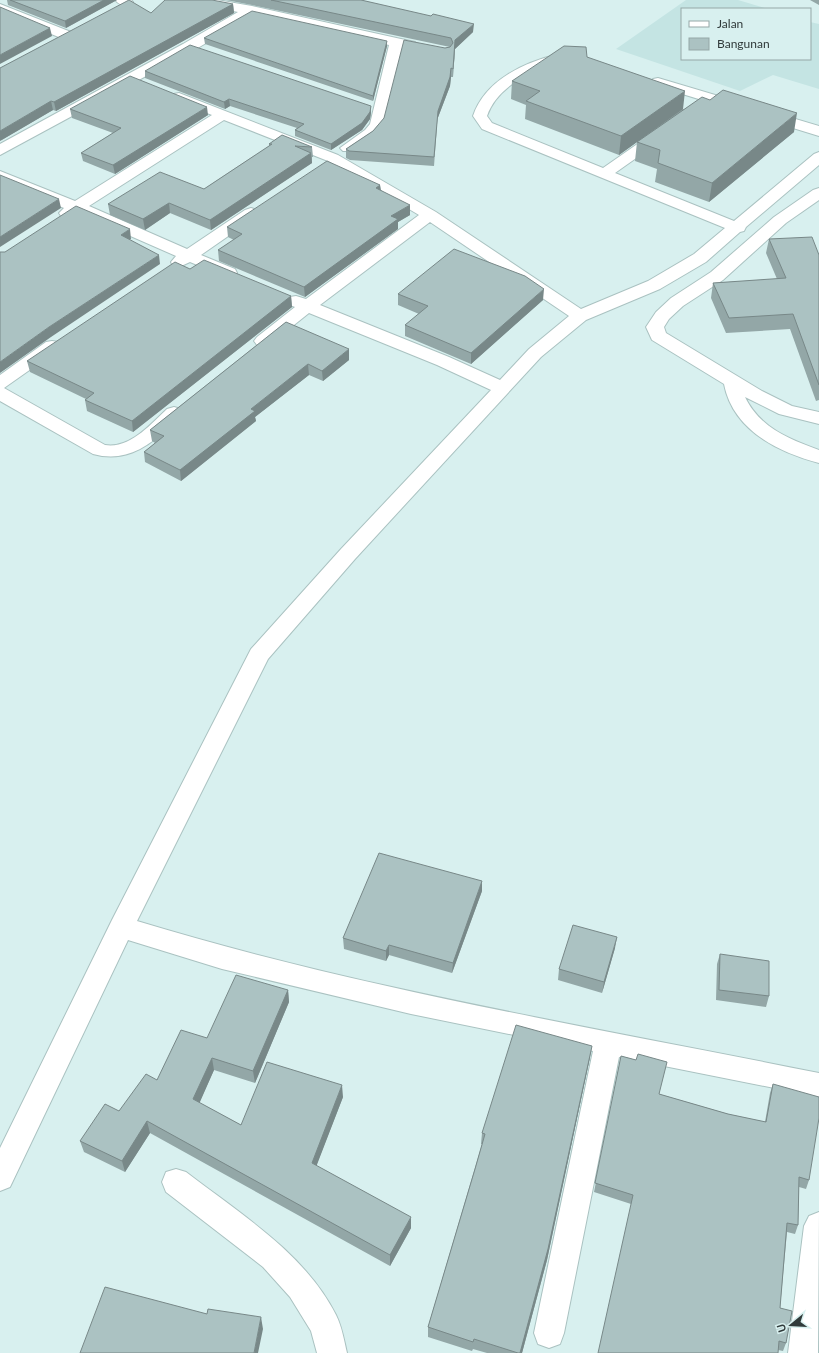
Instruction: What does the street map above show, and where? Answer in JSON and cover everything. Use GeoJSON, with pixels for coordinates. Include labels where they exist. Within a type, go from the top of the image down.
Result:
{"type":"FeatureCollection","features":[{"type":"Feature","properties":{"kind":"street"},"geometry":{"type":"LineString","coordinates":[[198,0],[252,10],[424,47]]}},
{"type":"Feature","properties":{"kind":"street"},"geometry":{"type":"LineString","coordinates":[[0,8],[66,35]]}},
{"type":"Feature","properties":{"kind":"street"},"geometry":{"type":"LineString","coordinates":[[0,150],[252,10]]}},
{"type":"Feature","properties":{"kind":"street"},"geometry":{"type":"LineString","coordinates":[[52,42],[79,28]]}},
{"type":"Feature","properties":{"kind":"street"},"geometry":{"type":"LineString","coordinates":[[320,167],[373,131],[380,120],[380,110],[397,42]]}},
{"type":"Feature","properties":{"kind":"street"},"geometry":{"type":"LineString","coordinates":[[190,45],[209,52]]}},
{"type":"Feature","properties":{"kind":"street"},"geometry":{"type":"LineString","coordinates":[[570,57],[546,61],[526,71],[496,90],[481,109],[480,116],[487,126],[738,228]]}},
{"type":"Feature","properties":{"kind":"street"},"geometry":{"type":"LineString","coordinates":[[642,77],[703,104],[819,131]]}},
{"type":"Feature","properties":{"kind":"street"},"geometry":{"type":"LineString","coordinates":[[130,78],[333,158],[430,215],[511,268],[580,316]]}},
{"type":"Feature","properties":{"kind":"street"},"geometry":{"type":"LineString","coordinates":[[365,105],[380,110]]}},
{"type":"Feature","properties":{"kind":"street"},"geometry":{"type":"LineString","coordinates":[[52,223],[222,114]]}},
{"type":"Feature","properties":{"kind":"street"},"geometry":{"type":"LineString","coordinates":[[604,174],[672,126]]}},
{"type":"Feature","properties":{"kind":"street"},"geometry":{"type":"LineString","coordinates":[[0,1178],[121,928],[259,655],[348,554],[535,353],[580,316],[654,285],[700,258],[738,228],[819,157]]}},
{"type":"Feature","properties":{"kind":"street"},"geometry":{"type":"LineString","coordinates":[[0,176],[77,207],[244,279]]}},
{"type":"Feature","properties":{"kind":"street"},"geometry":{"type":"LineString","coordinates":[[819,192],[780,220],[717,276],[677,302],[662,316],[655,327],[658,336],[668,343],[755,395],[786,410],[819,418]]}},
{"type":"Feature","properties":{"kind":"street"},"geometry":{"type":"LineString","coordinates":[[164,271],[260,207]]}},
{"type":"Feature","properties":{"kind":"street"},"geometry":{"type":"LineString","coordinates":[[253,350],[307,306],[430,215]]}},
{"type":"Feature","properties":{"kind":"street"},"geometry":{"type":"LineString","coordinates":[[279,294],[443,361],[502,388]]}},
{"type":"Feature","properties":{"kind":"street"},"geometry":{"type":"LineString","coordinates":[[0,384],[63,338]]}},
{"type":"Feature","properties":{"kind":"street"},"geometry":{"type":"LineString","coordinates":[[733,382],[736,398],[746,416],[765,433],[780,443],[819,457]]}},
{"type":"Feature","properties":{"kind":"street"},"geometry":{"type":"LineString","coordinates":[[0,393],[94,447],[109,453],[117,453],[132,446],[186,404]]}},
{"type":"Feature","properties":{"kind":"street"},"geometry":{"type":"LineString","coordinates":[[121,928],[222,958],[396,1000],[608,1044],[819,1085]]}},
{"type":"Feature","properties":{"kind":"street"},"geometry":{"type":"LineString","coordinates":[[549,1333],[608,1044]]}},
{"type":"Feature","properties":{"kind":"street"},"geometry":{"type":"LineString","coordinates":[[176,1182],[273,1257],[301,1287],[324,1325],[332,1353]]}},
{"type":"Feature","properties":{"kind":"street"},"geometry":{"type":"LineString","coordinates":[[804,1353],[819,1226]]}},
{"type":"Feature","properties":{"kind":"shaded area"},"geometry":{"type":"Polygon","coordinates":[[[686,0],[738,0],[765,8],[681,8],[681,60],[811,60],[811,22],[819,24],[819,89],[773,75],[740,91],[616,49],[686,0]]]}},
{"type":"Feature","properties":{"kind":"building"},"geometry":{"type":"Polygon","coordinates":[[[10,0],[104,0],[65,21],[10,0]]]}},
{"type":"Feature","properties":{"kind":"building"},"geometry":{"type":"Polygon","coordinates":[[[129,0],[151,13],[165,0],[212,0],[233,4],[54,102],[51,101],[0,131],[0,68],[129,0]]]}},
{"type":"Feature","properties":{"kind":"building"},"geometry":{"type":"Polygon","coordinates":[[[271,0],[361,0],[431,16],[433,14],[474,24],[455,40],[453,69],[451,68],[450,77],[438,111],[434,157],[349,151],[346,149],[373,131],[384,118],[404,40],[445,48],[450,47],[453,43],[451,38],[271,0]]]}},
{"type":"Feature","properties":{"kind":"building"},"geometry":{"type":"Polygon","coordinates":[[[0,7],[50,28],[0,55],[0,7]]]}},
{"type":"Feature","properties":{"kind":"building"},"geometry":{"type":"Polygon","coordinates":[[[252,11],[387,41],[373,96],[204,38],[252,11]]]}},
{"type":"Feature","properties":{"kind":"building"},"geometry":{"type":"Polygon","coordinates":[[[190,45],[371,106],[370,112],[362,123],[331,144],[295,130],[304,124],[229,99],[224,102],[145,71],[190,45]]]}},
{"type":"Feature","properties":{"kind":"building"},"geometry":{"type":"Polygon","coordinates":[[[564,46],[586,47],[587,57],[685,91],[621,136],[526,101],[540,91],[512,81],[564,46]]]}},
{"type":"Feature","properties":{"kind":"building"},"geometry":{"type":"Polygon","coordinates":[[[130,76],[207,107],[113,165],[81,153],[121,128],[70,109],[130,76]]]}},
{"type":"Feature","properties":{"kind":"building"},"geometry":{"type":"Polygon","coordinates":[[[723,90],[797,113],[712,183],[658,163],[660,150],[637,142],[702,97],[710,100],[723,90]]]}},
{"type":"Feature","properties":{"kind":"building"},"geometry":{"type":"Polygon","coordinates":[[[282,135],[312,147],[295,146],[311,153],[210,220],[169,203],[143,219],[108,204],[160,172],[204,189],[272,144],[269,144],[282,135]]]}},
{"type":"Feature","properties":{"kind":"building"},"geometry":{"type":"Polygon","coordinates":[[[327,161],[380,185],[376,188],[410,205],[391,216],[398,219],[304,287],[218,250],[242,234],[227,227],[327,161]]]}},
{"type":"Feature","properties":{"kind":"building"},"geometry":{"type":"Polygon","coordinates":[[[0,175],[59,199],[0,237],[0,175]]]}},
{"type":"Feature","properties":{"kind":"building"},"geometry":{"type":"Polygon","coordinates":[[[76,206],[130,229],[121,235],[159,255],[49,327],[0,362],[0,252],[5,252],[76,206]]]}},
{"type":"Feature","properties":{"kind":"building"},"geometry":{"type":"Polygon","coordinates":[[[812,237],[819,255],[819,385],[793,314],[729,318],[713,283],[786,278],[769,239],[812,237]]]}},
{"type":"Feature","properties":{"kind":"building"},"geometry":{"type":"Polygon","coordinates":[[[454,249],[525,276],[544,289],[471,353],[405,325],[428,306],[398,294],[454,249]]]}},
{"type":"Feature","properties":{"kind":"building"},"geometry":{"type":"Polygon","coordinates":[[[204,260],[291,296],[132,421],[85,400],[94,393],[27,361],[175,262],[190,269],[204,260]]]}},
{"type":"Feature","properties":{"kind":"building"},"geometry":{"type":"Polygon","coordinates":[[[286,322],[349,349],[322,371],[308,364],[251,409],[255,411],[180,470],[144,452],[164,436],[150,430],[286,322]]]}},
{"type":"Feature","properties":{"kind":"building"},"geometry":{"type":"Polygon","coordinates":[[[379,853],[482,881],[453,963],[389,945],[386,951],[343,938],[379,853]]]}},
{"type":"Feature","properties":{"kind":"building"},"geometry":{"type":"Polygon","coordinates":[[[573,925],[617,937],[604,982],[559,969],[573,925]]]}},
{"type":"Feature","properties":{"kind":"building"},"geometry":{"type":"Polygon","coordinates":[[[720,954],[769,961],[769,996],[719,990],[720,954]]]}},
{"type":"Feature","properties":{"kind":"building"},"geometry":{"type":"Polygon","coordinates":[[[236,975],[288,990],[253,1071],[212,1058],[193,1099],[241,1125],[267,1062],[342,1085],[312,1163],[411,1217],[390,1255],[147,1121],[122,1161],[80,1141],[105,1104],[119,1111],[146,1074],[157,1080],[181,1030],[207,1038],[236,975]]]}},
{"type":"Feature","properties":{"kind":"building"},"geometry":{"type":"Polygon","coordinates":[[[516,1025],[592,1046],[548,1249],[520,1353],[474,1339],[473,1342],[428,1327],[485,1134],[482,1133],[516,1025]]]}},
{"type":"Feature","properties":{"kind":"building"},"geometry":{"type":"Polygon","coordinates":[[[638,1054],[667,1062],[659,1094],[728,1114],[766,1122],[773,1084],[819,1097],[819,1118],[809,1180],[799,1177],[798,1225],[787,1223],[780,1308],[792,1311],[786,1343],[779,1341],[778,1353],[598,1353],[633,1195],[595,1183],[621,1056],[636,1060],[638,1054]]]}},
{"type":"Feature","properties":{"kind":"building"},"geometry":{"type":"Polygon","coordinates":[[[105,1287],[207,1314],[208,1309],[261,1317],[254,1353],[80,1353],[105,1287]]]}}]}
